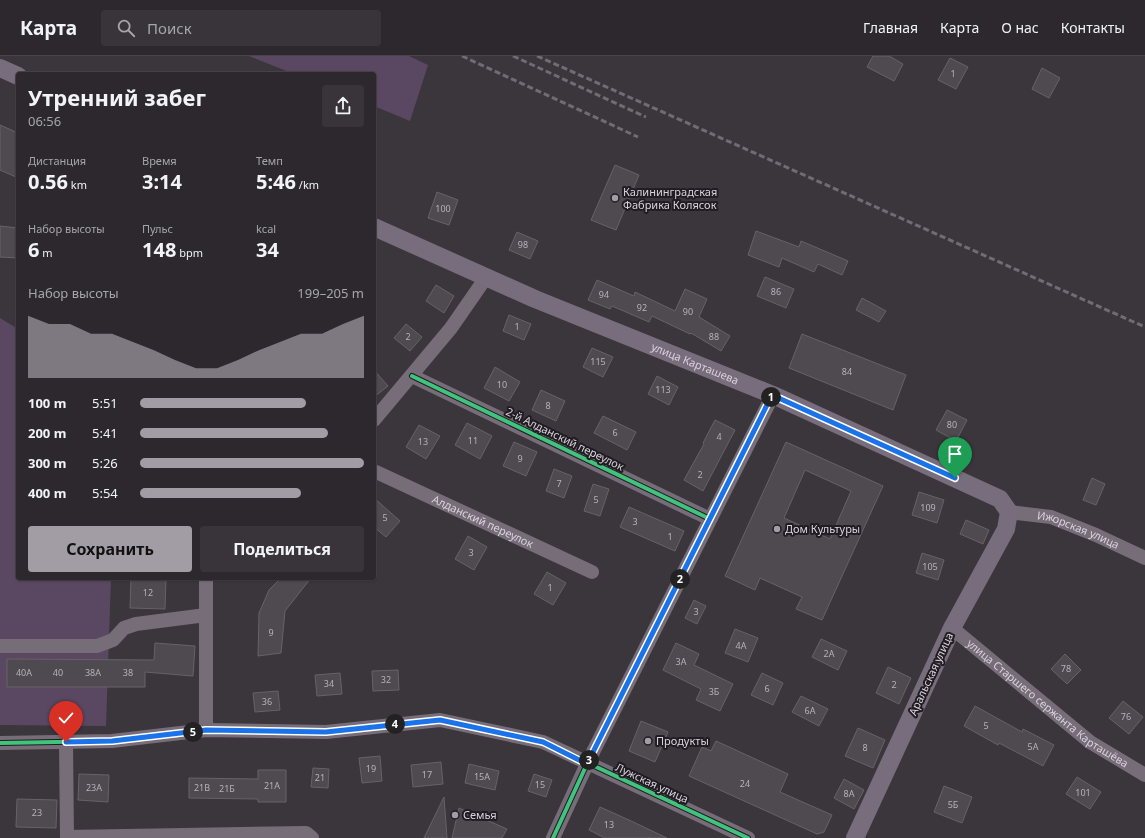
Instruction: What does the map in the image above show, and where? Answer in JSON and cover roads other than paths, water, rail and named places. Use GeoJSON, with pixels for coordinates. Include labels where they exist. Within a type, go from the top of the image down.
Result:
{"type":"FeatureCollection","features":[{"type":"Feature","properties":{"kind":"main road"},"geometry":{"type":"LineString","coordinates":[[0,68],[16,75]]}},
{"type":"Feature","properties":{"kind":"main road","name":"улица Карташева"},"geometry":{"type":"LineString","coordinates":[[376,228],[487,276],[535,299],[772,395],[1000,499],[1009,512]]}},
{"type":"Feature","properties":{"kind":"main road","name":"Аральская улица"},"geometry":{"type":"LineString","coordinates":[[855,838],[952,628],[1006,530],[1009,512]]}},
{"type":"Feature","properties":{"kind":"street"},"geometry":{"type":"LineString","coordinates":[[376,418],[451,328],[487,276]]}},
{"type":"Feature","properties":{"kind":"street","name":"2-й Алданский переулок"},"geometry":{"type":"LineString","coordinates":[[412,376],[710,519]]}},
{"type":"Feature","properties":{"kind":"street"},"geometry":{"type":"LineString","coordinates":[[553,838],[587,764],[772,395]]}},
{"type":"Feature","properties":{"kind":"street","name":"Алданский переулок"},"geometry":{"type":"LineString","coordinates":[[376,472],[592,572]]}},
{"type":"Feature","properties":{"kind":"street","name":"Ижорская улица"},"geometry":{"type":"LineString","coordinates":[[1009,512],[1051,517],[1096,535],[1145,558]]}},
{"type":"Feature","properties":{"kind":"street"},"geometry":{"type":"LineString","coordinates":[[206,580],[206,730]]}},
{"type":"Feature","properties":{"kind":"street"},"geometry":{"type":"LineString","coordinates":[[0,646],[97,646],[112,640],[124,628],[136,624],[206,614]]}},
{"type":"Feature","properties":{"kind":"street","name":"улица Старшего сержанта Карташёва"},"geometry":{"type":"LineString","coordinates":[[952,628],[1090,742],[1145,775]]}},
{"type":"Feature","properties":{"kind":"street","name":"Лужская улица"},"geometry":{"type":"LineString","coordinates":[[0,743],[112,741],[206,730],[326,732],[440,720],[543,742],[587,764],[748,838]]}},
{"type":"Feature","properties":{"kind":"street"},"geometry":{"type":"LineString","coordinates":[[66,742],[67,837],[306,833],[312,838]]}},
{"type":"Feature","properties":{"kind":"railway"},"geometry":{"type":"LineString","coordinates":[[462,56],[638,137]]}},
{"type":"Feature","properties":{"kind":"railway"},"geometry":{"type":"LineString","coordinates":[[513,56],[646,117]]}},
{"type":"Feature","properties":{"kind":"railway"},"geometry":{"type":"LineString","coordinates":[[537,56],[1145,327]]}},
{"type":"Feature","properties":{"kind":"place","name":"Калининградская Фабрика Колясок"},"geometry":{"type":"Point","coordinates":[615,198]}},
{"type":"Feature","properties":{"kind":"place","name":"Дом Культуры"},"geometry":{"type":"Point","coordinates":[777,529]}},
{"type":"Feature","properties":{"kind":"place","name":"Продукты"},"geometry":{"type":"Point","coordinates":[648,741]}},
{"type":"Feature","properties":{"kind":"place","name":"Семья"},"geometry":{"type":"Point","coordinates":[455,815]}}]}
